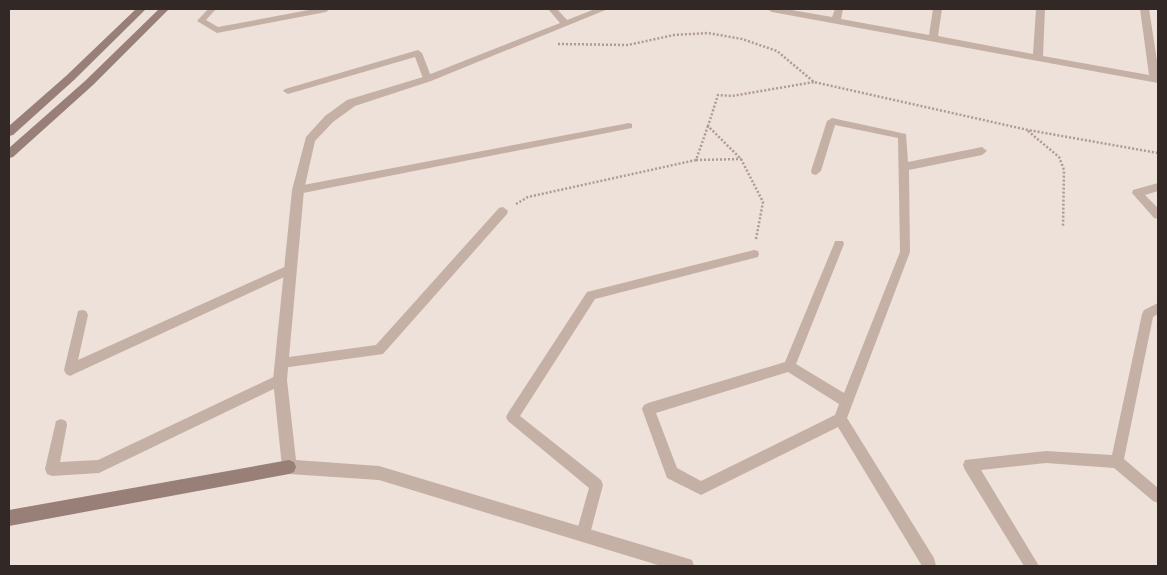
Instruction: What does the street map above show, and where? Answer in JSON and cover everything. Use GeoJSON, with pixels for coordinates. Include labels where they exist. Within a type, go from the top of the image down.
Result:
{"type":"FeatureCollection","features":[{"type":"Feature","properties":{"kind":"street"},"geometry":{"type":"LineString","coordinates":[[9,132],[70,78],[141,9]]}},
{"type":"Feature","properties":{"kind":"street"},"geometry":{"type":"LineString","coordinates":[[9,154],[89,83],[164,9]]}},
{"type":"Feature","properties":{"kind":"street"},"geometry":{"type":"LineString","coordinates":[[552,9],[566,24]]}},
{"type":"Feature","properties":{"kind":"street"},"geometry":{"type":"LineString","coordinates":[[290,467],[280,380],[298,190],[310,140],[329,119],[351,103],[426,79],[603,9]]}},
{"type":"Feature","properties":{"kind":"street"},"geometry":{"type":"LineString","coordinates":[[772,9],[1157,80],[1144,9]]}},
{"type":"Feature","properties":{"kind":"street"},"geometry":{"type":"LineString","coordinates":[[835,22],[839,9]]}},
{"type":"Feature","properties":{"kind":"street"},"geometry":{"type":"LineString","coordinates":[[933,39],[938,9]]}},
{"type":"Feature","properties":{"kind":"street"},"geometry":{"type":"LineString","coordinates":[[1038,58],[1041,9]]}},
{"type":"Feature","properties":{"kind":"street"},"geometry":{"type":"LineString","coordinates":[[9,518],[290,467],[378,473],[686,566]]}},
{"type":"Feature","properties":{"kind":"lane"},"geometry":{"type":"LineString","coordinates":[[212,9],[201,20],[217,30],[326,9]]}},
{"type":"Feature","properties":{"kind":"lane"},"geometry":{"type":"LineString","coordinates":[[288,91],[418,53],[426,79]]}},
{"type":"Feature","properties":{"kind":"lane"},"geometry":{"type":"LineString","coordinates":[[816,171],[832,121],[903,136],[905,252],[847,402],[840,419],[702,488],[672,473],[648,409],[790,366],[847,402]]}},
{"type":"Feature","properties":{"kind":"lane"},"geometry":{"type":"LineString","coordinates":[[298,190],[629,126]]}},
{"type":"Feature","properties":{"kind":"lane"},"geometry":{"type":"LineString","coordinates":[[904,168],[982,151]]}},
{"type":"Feature","properties":{"kind":"lane"},"geometry":{"type":"LineString","coordinates":[[1158,187],[1137,193],[1158,215]]}},
{"type":"Feature","properties":{"kind":"lane"},"geometry":{"type":"LineString","coordinates":[[282,363],[379,350],[503,211]]}},
{"type":"Feature","properties":{"kind":"lane"},"geometry":{"type":"LineString","coordinates":[[790,366],[839,244]]}},
{"type":"Feature","properties":{"kind":"lane"},"geometry":{"type":"LineString","coordinates":[[583,534],[596,485],[512,417],[591,295],[754,254]]}},
{"type":"Feature","properties":{"kind":"lane"},"geometry":{"type":"LineString","coordinates":[[82,315],[70,370],[291,269]]}},
{"type":"Feature","properties":{"kind":"lane"},"geometry":{"type":"LineString","coordinates":[[1117,462],[1148,314],[1158,308]]}},
{"type":"Feature","properties":{"kind":"lane"},"geometry":{"type":"LineString","coordinates":[[61,424],[52,469],[99,466],[280,380]]}},
{"type":"Feature","properties":{"kind":"lane"},"geometry":{"type":"LineString","coordinates":[[840,419],[929,563],[928,566]]}},
{"type":"Feature","properties":{"kind":"lane"},"geometry":{"type":"LineString","coordinates":[[1032,566],[970,465],[1046,457],[1117,462],[1158,496]]}},
{"type":"Feature","properties":{"kind":"path"},"geometry":{"type":"LineString","coordinates":[[539,34],[549,44],[628,45],[674,35],[708,33],[742,39],[778,51],[814,82]]}},
{"type":"Feature","properties":{"kind":"path"},"geometry":{"type":"LineString","coordinates":[[696,160],[718,96],[732,96],[814,82],[1028,130],[1158,153]]}},
{"type":"Feature","properties":{"kind":"path"},"geometry":{"type":"LineString","coordinates":[[708,126],[741,159],[763,202],[754,254]]}},
{"type":"Feature","properties":{"kind":"path"},"geometry":{"type":"LineString","coordinates":[[1028,130],[1059,157],[1064,170],[1063,226]]}},
{"type":"Feature","properties":{"kind":"path"},"geometry":{"type":"LineString","coordinates":[[503,211],[528,197],[696,160],[741,159]]}}]}
